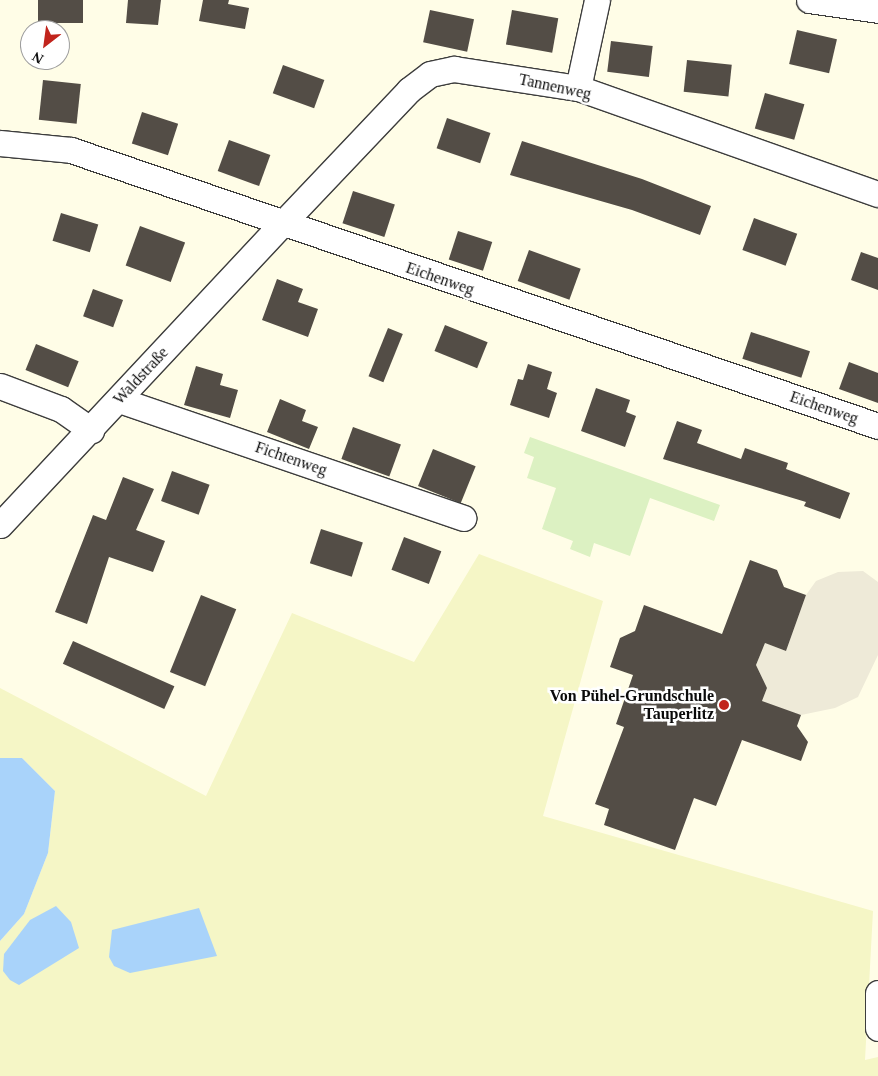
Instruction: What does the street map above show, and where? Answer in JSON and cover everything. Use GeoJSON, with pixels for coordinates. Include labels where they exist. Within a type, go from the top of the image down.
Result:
{"type":"FeatureCollection","features":[{"type":"Feature","properties":{"kind":"street"},"geometry":{"type":"LineString","coordinates":[[578,88],[597,0]]}},
{"type":"Feature","properties":{"kind":"street"},"geometry":{"type":"LineString","coordinates":[[810,0],[878,10]]}},
{"type":"Feature","properties":{"kind":"street","name":"Tannenweg"},"geometry":{"type":"LineString","coordinates":[[281,225],[409,90],[430,74],[454,69],[578,88],[878,194]]}},
{"type":"Feature","properties":{"kind":"street","name":"Eichenweg"},"geometry":{"type":"LineString","coordinates":[[0,142],[71,150],[281,225],[878,426]]}},
{"type":"Feature","properties":{"kind":"street","name":"Waldstraße"},"geometry":{"type":"LineString","coordinates":[[0,525],[281,225]]}},
{"type":"Feature","properties":{"kind":"street"},"geometry":{"type":"LineString","coordinates":[[0,386],[61,409],[91,430]]}},
{"type":"Feature","properties":{"kind":"street","name":"Fichtenweg"},"geometry":{"type":"LineString","coordinates":[[119,400],[463,518]]}},
{"type":"Feature","properties":{"kind":"street"},"geometry":{"type":"LineString","coordinates":[[878,993],[878,1028]]}},
{"type":"Feature","properties":{"kind":"green space"},"geometry":{"type":"Polygon","coordinates":[[[530,437],[720,505],[714,521],[650,498],[630,556],[594,543],[590,557],[570,549],[573,541],[542,529],[556,488],[527,478],[534,457],[524,453],[530,437]]]}},
{"type":"Feature","properties":{"kind":"green space"},"geometry":{"type":"Polygon","coordinates":[[[479,554],[603,601],[543,816],[873,911],[865,1060],[878,1057],[878,1076],[0,1076],[0,941],[24,914],[48,853],[55,791],[22,758],[0,758],[0,688],[206,796],[292,613],[414,662],[479,554]]]}},
{"type":"Feature","properties":{"kind":"shaded area"},"geometry":{"type":"Polygon","coordinates":[[[863,571],[878,582],[878,655],[858,697],[835,708],[801,715],[761,704],[767,688],[756,665],[765,643],[786,651],[806,595],[816,581],[838,572],[863,571]]]}},
{"type":"Feature","properties":{"kind":"water"},"geometry":{"type":"Polygon","coordinates":[[[0,758],[22,758],[55,791],[48,853],[24,914],[0,941],[0,758]]]}},
{"type":"Feature","properties":{"kind":"water"},"geometry":{"type":"Polygon","coordinates":[[[56,906],[71,922],[79,948],[19,985],[10,980],[3,971],[4,954],[30,920],[56,906]]]}},
{"type":"Feature","properties":{"kind":"water"},"geometry":{"type":"Polygon","coordinates":[[[199,908],[217,956],[130,973],[114,966],[109,957],[112,930],[199,908]]]}},
{"type":"Feature","properties":{"kind":"building"},"geometry":{"type":"Polygon","coordinates":[[[38,0],[83,0],[83,23],[70,23],[70,20],[38,20],[38,0]]]}},
{"type":"Feature","properties":{"kind":"building"},"geometry":{"type":"Polygon","coordinates":[[[128,0],[161,0],[158,25],[126,23],[128,0]]]}},
{"type":"Feature","properties":{"kind":"building"},"geometry":{"type":"Polygon","coordinates":[[[203,0],[229,0],[228,4],[249,8],[245,29],[199,21],[203,0]]]}},
{"type":"Feature","properties":{"kind":"building"},"geometry":{"type":"Polygon","coordinates":[[[430,10],[474,19],[467,52],[423,42],[430,10]]]}},
{"type":"Feature","properties":{"kind":"building"},"geometry":{"type":"Polygon","coordinates":[[[512,10],[558,18],[552,53],[506,44],[512,10]]]}},
{"type":"Feature","properties":{"kind":"building"},"geometry":{"type":"Polygon","coordinates":[[[797,30],[837,39],[829,73],[789,64],[797,30]]]}},
{"type":"Feature","properties":{"kind":"building"},"geometry":{"type":"Polygon","coordinates":[[[611,41],[653,46],[649,77],[607,72],[611,41]]]}},
{"type":"Feature","properties":{"kind":"building"},"geometry":{"type":"Polygon","coordinates":[[[687,60],[732,65],[728,97],[684,92],[687,60]]]}},
{"type":"Feature","properties":{"kind":"building"},"geometry":{"type":"Polygon","coordinates":[[[283,65],[324,80],[314,108],[273,93],[283,65]]]}},
{"type":"Feature","properties":{"kind":"building"},"geometry":{"type":"Polygon","coordinates":[[[43,80],[81,84],[77,124],[39,120],[43,80]]]}},
{"type":"Feature","properties":{"kind":"building"},"geometry":{"type":"Polygon","coordinates":[[[765,93],[804,104],[794,140],[755,129],[765,93]]]}},
{"type":"Feature","properties":{"kind":"building"},"geometry":{"type":"Polygon","coordinates":[[[142,112],[178,124],[168,155],[132,143],[142,112]]]}},
{"type":"Feature","properties":{"kind":"building"},"geometry":{"type":"Polygon","coordinates":[[[447,118],[490,133],[480,163],[437,148],[447,118]]]}},
{"type":"Feature","properties":{"kind":"building"},"geometry":{"type":"Polygon","coordinates":[[[229,140],[270,155],[259,186],[218,171],[229,140]]]}},
{"type":"Feature","properties":{"kind":"building"},"geometry":{"type":"Polygon","coordinates":[[[522,141],[642,179],[711,206],[700,235],[632,210],[510,175],[522,141]]]}},
{"type":"Feature","properties":{"kind":"building"},"geometry":{"type":"Polygon","coordinates":[[[353,191],[395,205],[384,237],[342,223],[353,191]]]}},
{"type":"Feature","properties":{"kind":"building"},"geometry":{"type":"Polygon","coordinates":[[[61,213],[98,224],[90,252],[53,241],[61,213]]]}},
{"type":"Feature","properties":{"kind":"building"},"geometry":{"type":"Polygon","coordinates":[[[754,218],[797,234],[786,266],[742,250],[754,218]]]}},
{"type":"Feature","properties":{"kind":"building"},"geometry":{"type":"Polygon","coordinates":[[[140,226],[185,242],[171,282],[126,265],[140,226]]]}},
{"type":"Feature","properties":{"kind":"building"},"geometry":{"type":"Polygon","coordinates":[[[458,231],[492,242],[483,271],[449,260],[458,231]]]}},
{"type":"Feature","properties":{"kind":"building"},"geometry":{"type":"Polygon","coordinates":[[[529,250],[581,269],[569,300],[518,281],[529,250]]]}},
{"type":"Feature","properties":{"kind":"building"},"geometry":{"type":"Polygon","coordinates":[[[861,252],[878,258],[878,290],[851,280],[861,252]]]}},
{"type":"Feature","properties":{"kind":"building"},"geometry":{"type":"Polygon","coordinates":[[[277,279],[303,289],[298,302],[318,309],[308,337],[262,320],[277,279]]]}},
{"type":"Feature","properties":{"kind":"building"},"geometry":{"type":"Polygon","coordinates":[[[93,289],[123,300],[113,327],[83,316],[93,289]]]}},
{"type":"Feature","properties":{"kind":"building"},"geometry":{"type":"Polygon","coordinates":[[[445,325],[488,342],[477,368],[435,351],[445,325]]]}},
{"type":"Feature","properties":{"kind":"building"},"geometry":{"type":"Polygon","coordinates":[[[388,328],[403,334],[383,382],[369,376],[388,328]]]}},
{"type":"Feature","properties":{"kind":"building"},"geometry":{"type":"Polygon","coordinates":[[[751,332],[810,351],[801,378],[742,359],[751,332]]]}},
{"type":"Feature","properties":{"kind":"building"},"geometry":{"type":"Polygon","coordinates":[[[36,344],[79,361],[68,387],[26,370],[36,344]]]}},
{"type":"Feature","properties":{"kind":"building"},"geometry":{"type":"Polygon","coordinates":[[[849,362],[878,373],[878,403],[839,389],[849,362]]]}},
{"type":"Feature","properties":{"kind":"building"},"geometry":{"type":"Polygon","coordinates":[[[528,364],[552,372],[547,389],[557,393],[549,418],[510,405],[518,379],[523,380],[528,364]]]}},
{"type":"Feature","properties":{"kind":"building"},"geometry":{"type":"Polygon","coordinates":[[[196,366],[223,374],[220,385],[238,390],[230,418],[184,405],[196,366]]]}},
{"type":"Feature","properties":{"kind":"building"},"geometry":{"type":"Polygon","coordinates":[[[596,388],[630,400],[626,412],[636,416],[625,447],[581,431],[596,388]]]}},
{"type":"Feature","properties":{"kind":"building"},"geometry":{"type":"Polygon","coordinates":[[[280,399],[306,410],[302,421],[318,427],[309,449],[267,432],[280,399]]]}},
{"type":"Feature","properties":{"kind":"building"},"geometry":{"type":"Polygon","coordinates":[[[677,421],[702,430],[697,443],[741,459],[745,448],[788,463],[786,469],[850,493],[840,519],[804,506],[806,502],[663,459],[677,421]]]}},
{"type":"Feature","properties":{"kind":"building"},"geometry":{"type":"Polygon","coordinates":[[[353,427],[401,444],[389,476],[341,459],[353,427]]]}},
{"type":"Feature","properties":{"kind":"building"},"geometry":{"type":"Polygon","coordinates":[[[433,449],[476,466],[461,503],[418,486],[433,449]]]}},
{"type":"Feature","properties":{"kind":"building"},"geometry":{"type":"Polygon","coordinates":[[[172,471],[210,485],[199,515],[161,501],[172,471]]]}},
{"type":"Feature","properties":{"kind":"building"},"geometry":{"type":"Polygon","coordinates":[[[123,477],[154,489],[136,530],[165,541],[153,572],[109,557],[87,624],[55,612],[93,515],[106,520],[123,477]]]}},
{"type":"Feature","properties":{"kind":"building"},"geometry":{"type":"Polygon","coordinates":[[[321,529],[363,543],[352,577],[310,563],[321,529]]]}},
{"type":"Feature","properties":{"kind":"building"},"geometry":{"type":"Polygon","coordinates":[[[404,537],[441,551],[429,584],[391,570],[404,537]]]}},
{"type":"Feature","properties":{"kind":"building","name":"Von Pühel-Grundschule Tauperlitz"},"geometry":{"type":"Polygon","coordinates":[[[750,560],[777,570],[784,587],[806,595],[786,651],[765,643],[756,665],[767,688],[762,701],[801,715],[797,726],[808,742],[801,761],[742,740],[716,806],[694,798],[675,850],[604,825],[609,809],[595,804],[624,727],[616,724],[633,675],[610,667],[620,638],[635,631],[644,605],[722,634],[750,560]]]}},
{"type":"Feature","properties":{"kind":"building"},"geometry":{"type":"Polygon","coordinates":[[[201,595],[236,609],[205,686],[170,672],[201,595]]]}},
{"type":"Feature","properties":{"kind":"building"},"geometry":{"type":"Polygon","coordinates":[[[73,641],[174,686],[164,709],[63,664],[73,641]]]}},
{"type":"Feature","properties":{"kind":"place","name":"Von Pühel-Grundschule Tauperlitz"},"geometry":{"type":"Point","coordinates":[724,705]}}]}
